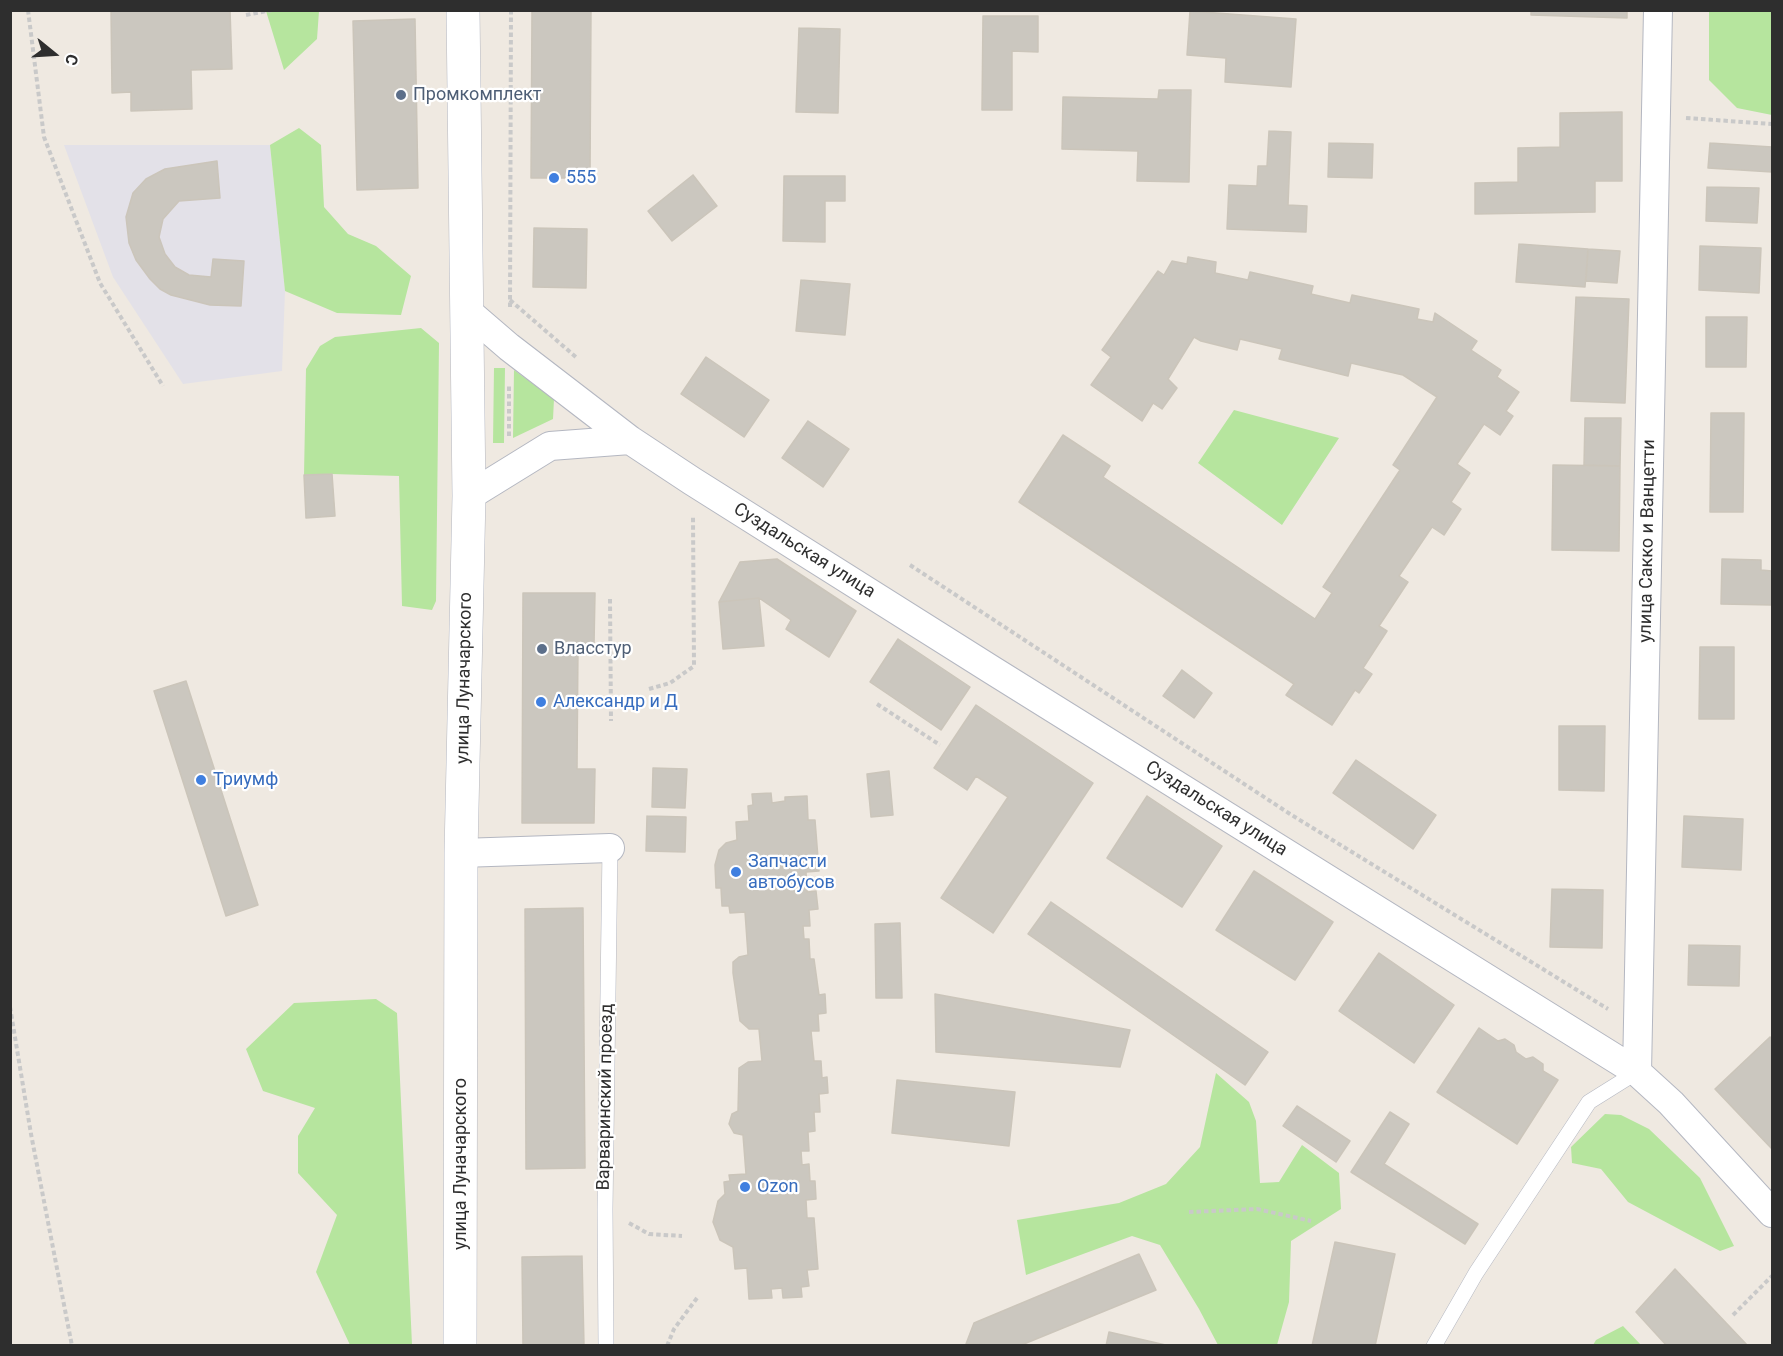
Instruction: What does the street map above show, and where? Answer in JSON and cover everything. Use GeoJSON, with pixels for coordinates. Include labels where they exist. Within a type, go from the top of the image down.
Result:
{"type":"FeatureCollection","features":[{"type":"Feature","properties":{"kind":"main road","name":"улица Луначарского"},"geometry":{"type":"LineString","coordinates":[[460,1346],[461,854],[469,496],[463,10]]}},
{"type":"Feature","properties":{"kind":"street","name":"улица Сакко и Ванцетти"},"geometry":{"type":"LineString","coordinates":[[1637,1072],[1658,10]]}},
{"type":"Feature","properties":{"kind":"street","name":"Суздальская улица"},"geometry":{"type":"LineString","coordinates":[[466,310],[509,347],[630,440],[692,481],[1637,1072],[1671,1102],[1773,1213]]}},
{"type":"Feature","properties":{"kind":"street"},"geometry":{"type":"LineString","coordinates":[[469,496],[550,446],[630,440]]}},
{"type":"Feature","properties":{"kind":"street"},"geometry":{"type":"LineString","coordinates":[[461,854],[610,848]]}},
{"type":"Feature","properties":{"kind":"lane","name":"Варваринский проезд"},"geometry":{"type":"LineString","coordinates":[[606,1346],[605,1209],[610,848]]}},
{"type":"Feature","properties":{"kind":"lane"},"geometry":{"type":"LineString","coordinates":[[1434,1346],[1476,1273],[1589,1102],[1637,1072]]}},
{"type":"Feature","properties":{"kind":"path"},"geometry":{"type":"LineString","coordinates":[[28,10],[44,137],[100,283],[163,386]]}},
{"type":"Feature","properties":{"kind":"path"},"geometry":{"type":"LineString","coordinates":[[246,15],[272,10]]}},
{"type":"Feature","properties":{"kind":"path"},"geometry":{"type":"LineString","coordinates":[[1656,116],[1773,124]]}},
{"type":"Feature","properties":{"kind":"path"},"geometry":{"type":"LineString","coordinates":[[649,689],[670,683],[694,666],[692,481]]}},
{"type":"Feature","properties":{"kind":"path"},"geometry":{"type":"LineString","coordinates":[[610,599],[610,721]]}},
{"type":"Feature","properties":{"kind":"path"},"geometry":{"type":"LineString","coordinates":[[877,704],[940,745]]}},
{"type":"Feature","properties":{"kind":"path"},"geometry":{"type":"LineString","coordinates":[[10,1006],[31,1134],[72,1346]]}},
{"type":"Feature","properties":{"kind":"path"},"geometry":{"type":"LineString","coordinates":[[605,1209],[650,1234],[682,1236]]}},
{"type":"Feature","properties":{"kind":"path"},"geometry":{"type":"LineString","coordinates":[[1189,1212],[1257,1209],[1311,1221]]}},
{"type":"Feature","properties":{"kind":"path"},"geometry":{"type":"LineString","coordinates":[[1733,1315],[1773,1276]]}},
{"type":"Feature","properties":{"kind":"path"},"geometry":{"type":"LineString","coordinates":[[668,1346],[674,1329],[697,1298]]}},
{"type":"Feature","properties":{"kind":"shaded area"},"geometry":{"type":"Polygon","coordinates":[[[64,145],[270,145],[285,291],[282,371],[183,384],[113,277],[64,145]]]}},
{"type":"Feature","properties":{"kind":"green space"},"geometry":{"type":"Polygon","coordinates":[[[266,11],[319,11],[317,39],[284,70],[266,11]]]}},
{"type":"Feature","properties":{"kind":"green space"},"geometry":{"type":"Polygon","coordinates":[[[1709,11],[1772,11],[1772,115],[1737,108],[1709,80],[1709,11]]]}},
{"type":"Feature","properties":{"kind":"green space"},"geometry":{"type":"Polygon","coordinates":[[[299,128],[321,145],[324,207],[348,234],[376,246],[411,276],[401,315],[337,313],[285,291],[270,145],[299,128]]]}},
{"type":"Feature","properties":{"kind":"green space"},"geometry":{"type":"Polygon","coordinates":[[[421,328],[439,343],[436,601],[432,610],[402,606],[399,476],[304,475],[306,369],[320,346],[335,337],[421,328]]]}},
{"type":"Feature","properties":{"kind":"green space"},"geometry":{"type":"Polygon","coordinates":[[[494,368],[505,368],[504,443],[493,443],[494,368]]]}},
{"type":"Feature","properties":{"kind":"green space"},"geometry":{"type":"Polygon","coordinates":[[[514,370],[554,399],[553,419],[513,438],[514,370]]]}},
{"type":"Feature","properties":{"kind":"green space"},"geometry":{"type":"Polygon","coordinates":[[[1234,410],[1339,438],[1282,525],[1198,463],[1234,410]]]}},
{"type":"Feature","properties":{"kind":"green space"},"geometry":{"type":"Polygon","coordinates":[[[376,999],[397,1013],[412,1345],[350,1345],[316,1272],[337,1215],[298,1173],[298,1136],[315,1108],[263,1091],[246,1049],[294,1003],[376,999]]]}},
{"type":"Feature","properties":{"kind":"green space"},"geometry":{"type":"Polygon","coordinates":[[[1216,1073],[1249,1102],[1256,1121],[1260,1183],[1279,1182],[1302,1145],[1339,1173],[1341,1209],[1291,1241],[1289,1302],[1277,1345],[1218,1345],[1160,1245],[1132,1236],[1026,1275],[1017,1220],[1119,1203],[1166,1184],[1200,1147],[1216,1073]]]}},
{"type":"Feature","properties":{"kind":"green space"},"geometry":{"type":"Polygon","coordinates":[[[1605,1114],[1621,1115],[1649,1129],[1700,1178],[1734,1246],[1720,1251],[1628,1202],[1601,1169],[1572,1163],[1571,1147],[1605,1114]]]}},
{"type":"Feature","properties":{"kind":"green space"},"geometry":{"type":"Polygon","coordinates":[[[1623,1326],[1641,1345],[1593,1345],[1596,1340],[1623,1326]]]}},
{"type":"Feature","properties":{"kind":"building"},"geometry":{"type":"Polygon","coordinates":[[[111,10],[230,10],[232,69],[191,70],[192,109],[131,111],[131,92],[112,93],[111,10]]]}},
{"type":"Feature","properties":{"kind":"building"},"geometry":{"type":"Polygon","coordinates":[[[532,10],[591,10],[590,178],[531,178],[532,10]]]}},
{"type":"Feature","properties":{"kind":"building"},"geometry":{"type":"Polygon","coordinates":[[[1531,10],[1627,10],[1627,18],[1531,15],[1531,10]]]}},
{"type":"Feature","properties":{"kind":"building"},"geometry":{"type":"Polygon","coordinates":[[[1190,11],[1296,19],[1291,87],[1225,82],[1226,58],[1187,55],[1190,11]]]}},
{"type":"Feature","properties":{"kind":"building"},"geometry":{"type":"Polygon","coordinates":[[[983,16],[1038,16],[1038,52],[1012,51],[1012,110],[982,110],[983,16]]]}},
{"type":"Feature","properties":{"kind":"building"},"geometry":{"type":"Polygon","coordinates":[[[415,19],[418,188],[357,190],[353,21],[415,19]]]}},
{"type":"Feature","properties":{"kind":"building"},"geometry":{"type":"Polygon","coordinates":[[[799,28],[840,29],[838,113],[796,112],[799,28]]]}},
{"type":"Feature","properties":{"kind":"building"},"geometry":{"type":"Polygon","coordinates":[[[1159,90],[1191,90],[1189,182],[1137,181],[1138,151],[1062,149],[1063,97],[1158,99],[1159,90]]]}},
{"type":"Feature","properties":{"kind":"building"},"geometry":{"type":"Polygon","coordinates":[[[1622,112],[1622,181],[1595,181],[1595,212],[1475,214],[1475,183],[1518,182],[1518,148],[1560,147],[1560,113],[1622,112]]]}},
{"type":"Feature","properties":{"kind":"building"},"geometry":{"type":"Polygon","coordinates":[[[1269,131],[1291,132],[1288,205],[1307,206],[1306,232],[1227,229],[1229,185],[1257,186],[1258,166],[1267,166],[1269,131]]]}},
{"type":"Feature","properties":{"kind":"building"},"geometry":{"type":"Polygon","coordinates":[[[1329,143],[1373,144],[1372,178],[1328,177],[1329,143]]]}},
{"type":"Feature","properties":{"kind":"building"},"geometry":{"type":"Polygon","coordinates":[[[1710,143],[1772,147],[1772,172],[1708,168],[1710,143]]]}},
{"type":"Feature","properties":{"kind":"building"},"geometry":{"type":"Polygon","coordinates":[[[217,161],[220,198],[179,201],[163,219],[159,237],[165,254],[175,267],[189,275],[211,277],[213,259],[244,261],[241,306],[210,305],[171,295],[160,289],[136,260],[129,243],[126,217],[133,193],[146,179],[165,169],[217,161]]]}},
{"type":"Feature","properties":{"kind":"building"},"geometry":{"type":"Polygon","coordinates":[[[693,175],[717,206],[672,241],[648,211],[693,175]]]}},
{"type":"Feature","properties":{"kind":"building"},"geometry":{"type":"Polygon","coordinates":[[[784,176],[845,176],[845,201],[825,201],[825,242],[783,241],[784,176]]]}},
{"type":"Feature","properties":{"kind":"building"},"geometry":{"type":"Polygon","coordinates":[[[1707,187],[1759,188],[1757,223],[1706,221],[1707,187]]]}},
{"type":"Feature","properties":{"kind":"building"},"geometry":{"type":"Polygon","coordinates":[[[534,228],[587,229],[586,288],[533,287],[534,228]]]}},
{"type":"Feature","properties":{"kind":"building"},"geometry":{"type":"Polygon","coordinates":[[[1519,244],[1588,249],[1585,287],[1516,282],[1519,244]]]}},
{"type":"Feature","properties":{"kind":"building"},"geometry":{"type":"Polygon","coordinates":[[[1700,246],[1761,248],[1759,293],[1699,290],[1700,246]]]}},
{"type":"Feature","properties":{"kind":"building"},"geometry":{"type":"Polygon","coordinates":[[[1588,249],[1620,251],[1617,283],[1586,281],[1588,249]]]}},
{"type":"Feature","properties":{"kind":"building"},"geometry":{"type":"Polygon","coordinates":[[[1188,257],[1216,262],[1215,273],[1248,280],[1250,272],[1313,286],[1311,294],[1350,303],[1352,295],[1419,309],[1417,319],[1433,322],[1435,313],[1477,341],[1471,350],[1501,370],[1497,377],[1519,392],[1506,411],[1513,416],[1500,435],[1484,424],[1457,464],[1470,473],[1451,502],[1461,509],[1444,535],[1432,527],[1399,576],[1408,582],[1379,626],[1387,631],[1363,668],[1372,674],[1359,693],[1355,690],[1332,725],[1286,695],[1294,684],[1019,502],[1063,435],[1110,466],[1103,477],[1315,619],[1332,593],[1323,587],[1400,470],[1393,465],[1437,397],[1403,375],[1351,363],[1348,376],[1279,359],[1282,349],[1240,339],[1237,350],[1201,341],[1194,337],[1168,379],[1177,388],[1162,409],[1153,403],[1142,421],[1091,385],[1111,357],[1102,350],[1158,271],[1164,275],[1172,261],[1187,264],[1188,257]]]}},
{"type":"Feature","properties":{"kind":"building"},"geometry":{"type":"Polygon","coordinates":[[[801,280],[850,284],[845,335],[796,331],[801,280]]]}},
{"type":"Feature","properties":{"kind":"building"},"geometry":{"type":"Polygon","coordinates":[[[1576,297],[1629,299],[1625,403],[1571,401],[1576,297]]]}},
{"type":"Feature","properties":{"kind":"building"},"geometry":{"type":"Polygon","coordinates":[[[1706,317],[1747,317],[1746,367],[1706,367],[1706,317]]]}},
{"type":"Feature","properties":{"kind":"building"},"geometry":{"type":"Polygon","coordinates":[[[706,357],[769,400],[744,437],[681,394],[706,357]]]}},
{"type":"Feature","properties":{"kind":"building"},"geometry":{"type":"Polygon","coordinates":[[[1711,413],[1744,413],[1743,512],[1710,512],[1711,413]]]}},
{"type":"Feature","properties":{"kind":"building"},"geometry":{"type":"Polygon","coordinates":[[[1585,418],[1621,418],[1620,466],[1584,465],[1585,418]]]}},
{"type":"Feature","properties":{"kind":"building"},"geometry":{"type":"Polygon","coordinates":[[[808,421],[849,449],[823,487],[782,458],[808,421]]]}},
{"type":"Feature","properties":{"kind":"building"},"geometry":{"type":"Polygon","coordinates":[[[1553,465],[1620,466],[1619,551],[1552,550],[1553,465]]]}},
{"type":"Feature","properties":{"kind":"building"},"geometry":{"type":"Polygon","coordinates":[[[332,474],[335,516],[306,518],[304,475],[332,474]]]}},
{"type":"Feature","properties":{"kind":"building"},"geometry":{"type":"Polygon","coordinates":[[[777,559],[856,611],[829,657],[786,629],[791,620],[759,598],[719,602],[740,562],[777,559]]]}},
{"type":"Feature","properties":{"kind":"building"},"geometry":{"type":"Polygon","coordinates":[[[1722,559],[1761,560],[1761,570],[1772,571],[1772,605],[1721,604],[1722,559]]]}},
{"type":"Feature","properties":{"kind":"building"},"geometry":{"type":"Polygon","coordinates":[[[523,593],[595,593],[594,645],[578,645],[577,769],[595,769],[594,823],[522,823],[523,593]]]}},
{"type":"Feature","properties":{"kind":"building"},"geometry":{"type":"Polygon","coordinates":[[[759,598],[764,646],[723,649],[719,602],[759,598]]]}},
{"type":"Feature","properties":{"kind":"building"},"geometry":{"type":"Polygon","coordinates":[[[898,639],[970,687],[941,730],[870,682],[898,639]]]}},
{"type":"Feature","properties":{"kind":"building"},"geometry":{"type":"Polygon","coordinates":[[[1700,647],[1734,647],[1734,719],[1699,719],[1700,647]]]}},
{"type":"Feature","properties":{"kind":"building"},"geometry":{"type":"Polygon","coordinates":[[[1182,670],[1212,693],[1194,718],[1163,696],[1182,670]]]}},
{"type":"Feature","properties":{"kind":"building"},"geometry":{"type":"Polygon","coordinates":[[[186,681],[258,905],[226,916],[154,691],[186,681]]]}},
{"type":"Feature","properties":{"kind":"building"},"geometry":{"type":"Polygon","coordinates":[[[976,705],[1093,783],[993,933],[941,898],[1008,797],[976,776],[967,790],[934,768],[976,705]]]}},
{"type":"Feature","properties":{"kind":"building"},"geometry":{"type":"Polygon","coordinates":[[[1559,726],[1605,726],[1604,791],[1559,790],[1559,726]]]}},
{"type":"Feature","properties":{"kind":"building"},"geometry":{"type":"Polygon","coordinates":[[[1356,760],[1436,815],[1413,849],[1333,793],[1356,760]]]}},
{"type":"Feature","properties":{"kind":"building"},"geometry":{"type":"Polygon","coordinates":[[[653,768],[687,769],[685,808],[652,807],[653,768]]]}},
{"type":"Feature","properties":{"kind":"building"},"geometry":{"type":"Polygon","coordinates":[[[889,771],[893,815],[871,817],[867,774],[889,771]]]}},
{"type":"Feature","properties":{"kind":"building"},"geometry":{"type":"Polygon","coordinates":[[[771,793],[772,803],[785,801],[785,797],[807,796],[808,820],[815,820],[819,871],[806,872],[807,892],[816,891],[818,909],[809,910],[810,926],[803,926],[804,939],[809,939],[810,959],[814,959],[819,995],[825,994],[826,1013],[818,1014],[819,1031],[811,1031],[814,1061],[821,1061],[822,1078],[827,1077],[828,1093],[819,1094],[820,1112],[814,1112],[815,1131],[808,1132],[809,1151],[801,1151],[802,1165],[809,1164],[810,1181],[815,1181],[816,1199],[806,1200],[807,1218],[814,1218],[818,1269],[807,1270],[809,1286],[801,1287],[802,1297],[783,1298],[782,1288],[771,1289],[772,1298],[749,1299],[747,1268],[735,1269],[733,1247],[720,1240],[713,1222],[718,1201],[725,1194],[724,1182],[730,1181],[729,1175],[746,1174],[743,1135],[734,1133],[729,1124],[732,1114],[738,1111],[739,1068],[748,1062],[762,1061],[759,1029],[749,1029],[740,1021],[733,973],[733,962],[739,957],[748,955],[745,912],[730,913],[729,906],[722,906],[721,888],[716,888],[715,865],[719,850],[726,843],[737,840],[736,822],[749,821],[748,806],[753,805],[752,794],[771,793]]]}},
{"type":"Feature","properties":{"kind":"building"},"geometry":{"type":"Polygon","coordinates":[[[1147,796],[1222,846],[1182,907],[1107,858],[1147,796]]]}},
{"type":"Feature","properties":{"kind":"building"},"geometry":{"type":"Polygon","coordinates":[[[647,816],[686,817],[685,852],[646,851],[647,816]]]}},
{"type":"Feature","properties":{"kind":"building"},"geometry":{"type":"Polygon","coordinates":[[[1684,816],[1743,819],[1741,870],[1682,867],[1684,816]]]}},
{"type":"Feature","properties":{"kind":"building"},"geometry":{"type":"Polygon","coordinates":[[[1254,871],[1333,922],[1295,980],[1216,930],[1254,871]]]}},
{"type":"Feature","properties":{"kind":"building"},"geometry":{"type":"Polygon","coordinates":[[[1552,889],[1603,890],[1602,948],[1550,947],[1552,889]]]}},
{"type":"Feature","properties":{"kind":"building"},"geometry":{"type":"Polygon","coordinates":[[[1051,902],[1268,1052],[1245,1085],[1028,934],[1051,902]]]}},
{"type":"Feature","properties":{"kind":"building"},"geometry":{"type":"Polygon","coordinates":[[[583,908],[585,1168],[526,1169],[525,909],[583,908]]]}},
{"type":"Feature","properties":{"kind":"building"},"geometry":{"type":"Polygon","coordinates":[[[900,923],[902,998],[876,998],[875,924],[900,923]]]}},
{"type":"Feature","properties":{"kind":"building"},"geometry":{"type":"Polygon","coordinates":[[[1689,945],[1740,946],[1739,986],[1688,985],[1689,945]]]}},
{"type":"Feature","properties":{"kind":"building"},"geometry":{"type":"Polygon","coordinates":[[[1379,953],[1454,1005],[1414,1063],[1339,1011],[1379,953]]]}},
{"type":"Feature","properties":{"kind":"building"},"geometry":{"type":"Polygon","coordinates":[[[935,994],[1130,1030],[1120,1067],[936,1052],[935,994]]]}},
{"type":"Feature","properties":{"kind":"building"},"geometry":{"type":"Polygon","coordinates":[[[1479,1028],[1498,1041],[1505,1039],[1514,1045],[1516,1052],[1526,1059],[1533,1057],[1543,1064],[1543,1071],[1558,1080],[1517,1144],[1437,1092],[1479,1028]]]}},
{"type":"Feature","properties":{"kind":"building"},"geometry":{"type":"Polygon","coordinates":[[[1770,1037],[1772,1040],[1772,1149],[1715,1089],[1770,1037]]]}},
{"type":"Feature","properties":{"kind":"building"},"geometry":{"type":"Polygon","coordinates":[[[897,1080],[1015,1092],[1009,1146],[892,1133],[897,1080]]]}},
{"type":"Feature","properties":{"kind":"building"},"geometry":{"type":"Polygon","coordinates":[[[1297,1106],[1350,1141],[1336,1162],[1283,1126],[1297,1106]]]}},
{"type":"Feature","properties":{"kind":"building"},"geometry":{"type":"Polygon","coordinates":[[[1390,1112],[1409,1124],[1384,1164],[1478,1224],[1465,1244],[1351,1172],[1390,1112]]]}},
{"type":"Feature","properties":{"kind":"building"},"geometry":{"type":"Polygon","coordinates":[[[1335,1242],[1395,1254],[1375,1346],[1312,1346],[1335,1242]]]}},
{"type":"Feature","properties":{"kind":"building"},"geometry":{"type":"Polygon","coordinates":[[[1139,1254],[1156,1290],[1019,1346],[966,1344],[974,1323],[1139,1254]]]}},
{"type":"Feature","properties":{"kind":"building"},"geometry":{"type":"Polygon","coordinates":[[[582,1256],[584,1346],[523,1346],[522,1257],[582,1256]]]}},
{"type":"Feature","properties":{"kind":"building"},"geometry":{"type":"Polygon","coordinates":[[[1675,1269],[1748,1346],[1667,1346],[1636,1312],[1675,1269]]]}},
{"type":"Feature","properties":{"kind":"building"},"geometry":{"type":"Polygon","coordinates":[[[1109,1332],[1170,1346],[1106,1346],[1109,1332]]]}},
{"type":"Feature","properties":{"kind":"place","name":"Промкомплект"},"geometry":{"type":"Point","coordinates":[401,95]}},
{"type":"Feature","properties":{"kind":"place","name":"555"},"geometry":{"type":"Point","coordinates":[554,178]}},
{"type":"Feature","properties":{"kind":"place","name":"Власстур"},"geometry":{"type":"Point","coordinates":[542,649]}},
{"type":"Feature","properties":{"kind":"place","name":"Александр и Д"},"geometry":{"type":"Point","coordinates":[541,702]}},
{"type":"Feature","properties":{"kind":"place","name":"Триумф"},"geometry":{"type":"Point","coordinates":[201,780]}},
{"type":"Feature","properties":{"kind":"place","name":"Запчасти автобусов"},"geometry":{"type":"Point","coordinates":[736,872]}},
{"type":"Feature","properties":{"kind":"place","name":"Ozon"},"geometry":{"type":"Point","coordinates":[745,1187]}}]}
